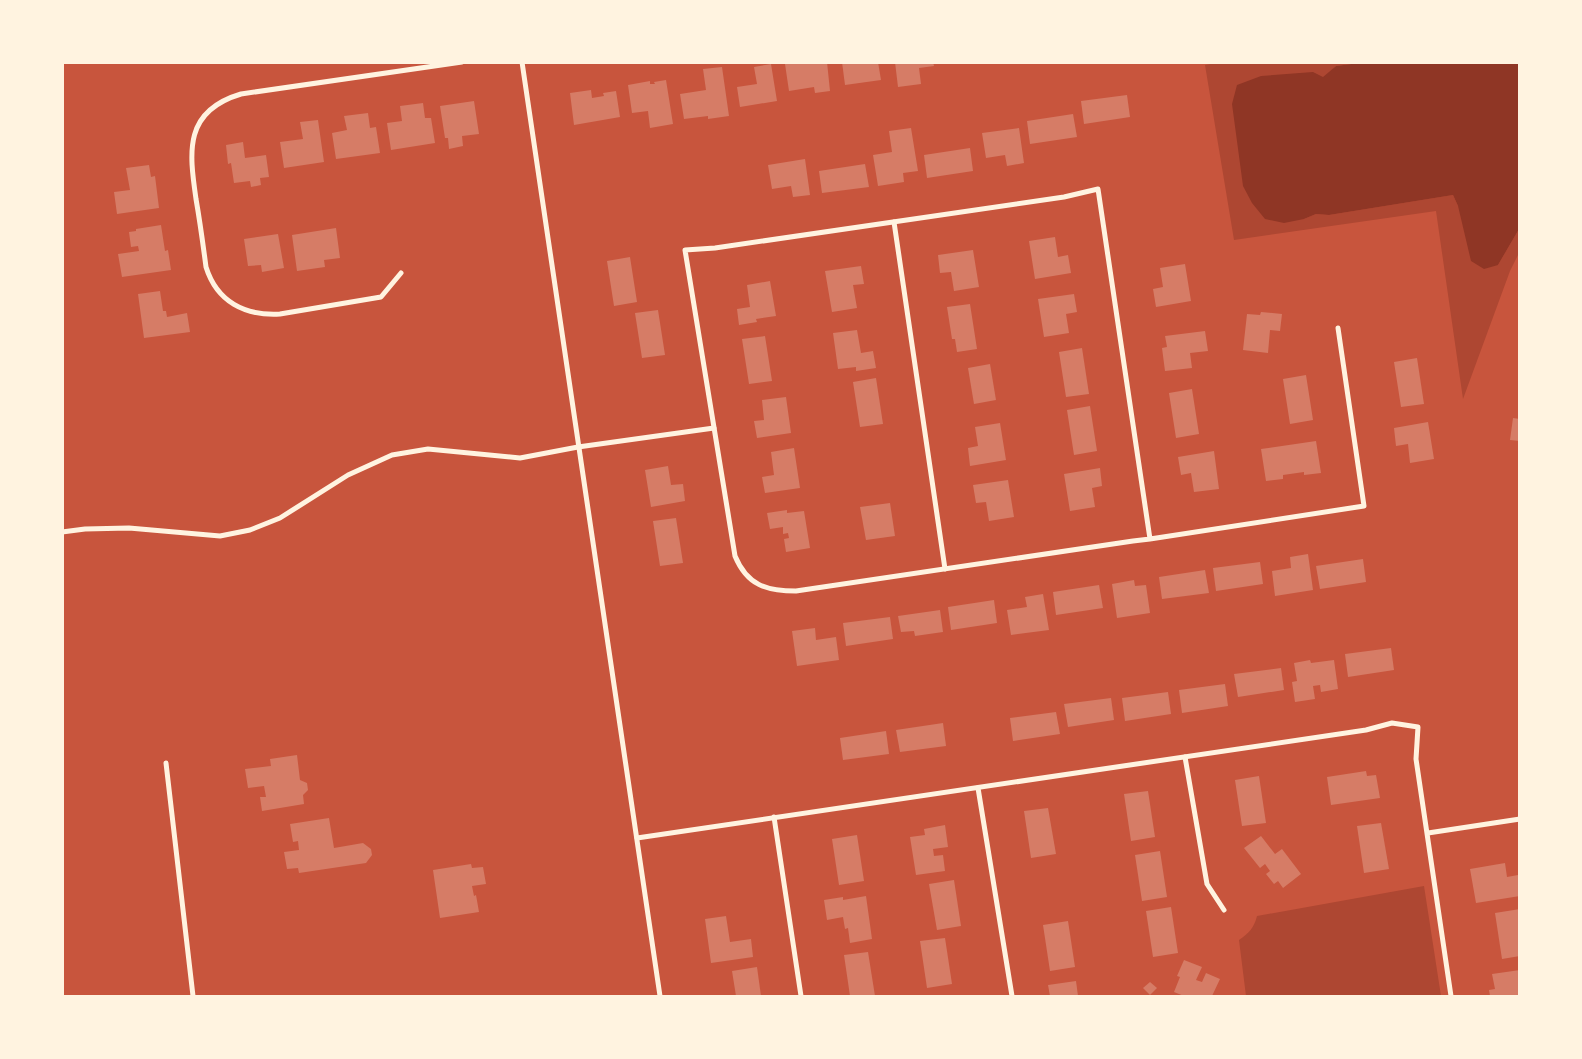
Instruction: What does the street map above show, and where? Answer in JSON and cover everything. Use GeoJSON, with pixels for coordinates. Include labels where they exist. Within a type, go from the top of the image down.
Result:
{"type":"FeatureCollection","features":[{"type":"Feature","properties":{"kind":"street"},"geometry":{"type":"LineString","coordinates":[[401,273],[381,297],[280,314],[264,315],[247,312],[225,298],[216,288],[206,267],[191,166],[192,142],[196,129],[209,112],[230,98],[241,94],[462,62]]}},
{"type":"Feature","properties":{"kind":"street"},"geometry":{"type":"LineString","coordinates":[[522,62],[660,996]]}},
{"type":"Feature","properties":{"kind":"street"},"geometry":{"type":"LineString","coordinates":[[1150,539],[1098,189],[1064,197],[715,248],[685,250],[735,556],[744,574],[751,580],[766,588],[778,591],[796,591],[1150,539],[1364,506],[1338,328]]}},
{"type":"Feature","properties":{"kind":"street"},"geometry":{"type":"LineString","coordinates":[[894,222],[945,569]]}},
{"type":"Feature","properties":{"kind":"street"},"geometry":{"type":"LineString","coordinates":[[62,532],[84,529],[129,528],[220,536],[250,530],[280,518],[348,475],[392,455],[428,448],[520,458],[714,428]]}},
{"type":"Feature","properties":{"kind":"street"},"geometry":{"type":"LineString","coordinates":[[637,838],[1366,730],[1392,723],[1418,727],[1416,759],[1451,996]]}},
{"type":"Feature","properties":{"kind":"street"},"geometry":{"type":"LineString","coordinates":[[1185,757],[1207,884],[1224,910]]}},
{"type":"Feature","properties":{"kind":"street"},"geometry":{"type":"LineString","coordinates":[[166,763],[192,996]]}},
{"type":"Feature","properties":{"kind":"street"},"geometry":{"type":"LineString","coordinates":[[978,788],[1012,996]]}},
{"type":"Feature","properties":{"kind":"street"},"geometry":{"type":"LineString","coordinates":[[774,817],[801,996]]}},
{"type":"Feature","properties":{"kind":"street"},"geometry":{"type":"LineString","coordinates":[[1428,833],[1520,819]]}},
{"type":"Feature","properties":{"kind":"shaded area"},"geometry":{"type":"Polygon","coordinates":[[[1222,62],[1359,63],[1336,66],[1323,78],[1304,219],[1316,214],[1329,215],[1453,195],[1458,206],[1498,265],[1519,229],[1519,253],[1510,271],[1463,399],[1436,211],[1234,240],[1205,65],[1222,62]]]}},
{"type":"Feature","properties":{"kind":"shaded area"},"geometry":{"type":"Polygon","coordinates":[[[1359,63],[1519,63],[1519,229],[1498,265],[1484,269],[1471,261],[1458,206],[1453,195],[1329,215],[1316,214],[1304,219],[1284,223],[1265,219],[1252,203],[1243,186],[1232,104],[1237,85],[1261,76],[1313,72],[1323,77],[1336,66],[1359,63]]]}},
{"type":"Feature","properties":{"kind":"shaded area"},"geometry":{"type":"Polygon","coordinates":[[[1424,886],[1441,996],[1246,996],[1239,940],[1251,930],[1257,916],[1424,886]]]}},
{"type":"Feature","properties":{"kind":"building"},"geometry":{"type":"Polygon","coordinates":[[[827,62],[830,91],[815,93],[814,87],[789,91],[785,64],[827,62]]]}},
{"type":"Feature","properties":{"kind":"building"},"geometry":{"type":"Polygon","coordinates":[[[842,62],[878,62],[881,80],[845,85],[842,62]]]}},
{"type":"Feature","properties":{"kind":"building"},"geometry":{"type":"Polygon","coordinates":[[[895,62],[933,62],[934,66],[919,68],[921,84],[898,87],[895,62]]]}},
{"type":"Feature","properties":{"kind":"building"},"geometry":{"type":"Polygon","coordinates":[[[771,64],[777,101],[740,107],[737,87],[757,84],[754,67],[771,64]]]}},
{"type":"Feature","properties":{"kind":"building"},"geometry":{"type":"Polygon","coordinates":[[[722,67],[729,116],[708,119],[708,116],[684,119],[680,94],[706,90],[703,69],[722,67]]]}},
{"type":"Feature","properties":{"kind":"building"},"geometry":{"type":"Polygon","coordinates":[[[666,80],[673,124],[650,128],[648,111],[632,113],[628,85],[650,81],[650,84],[655,84],[654,82],[666,80]]]}},
{"type":"Feature","properties":{"kind":"building"},"geometry":{"type":"Polygon","coordinates":[[[591,90],[592,98],[604,96],[603,93],[616,91],[620,117],[574,125],[570,93],[591,90]]]}},
{"type":"Feature","properties":{"kind":"building"},"geometry":{"type":"Polygon","coordinates":[[[1127,95],[1130,117],[1084,124],[1081,101],[1127,95]]]}},
{"type":"Feature","properties":{"kind":"building"},"geometry":{"type":"Polygon","coordinates":[[[474,101],[479,134],[462,136],[463,146],[449,149],[448,138],[445,138],[440,106],[474,101]]]}},
{"type":"Feature","properties":{"kind":"building"},"geometry":{"type":"Polygon","coordinates":[[[423,103],[425,118],[431,118],[435,143],[391,150],[387,123],[402,121],[400,106],[423,103]]]}},
{"type":"Feature","properties":{"kind":"building"},"geometry":{"type":"Polygon","coordinates":[[[368,113],[370,128],[376,127],[380,153],[336,159],[332,133],[347,130],[344,116],[368,113]]]}},
{"type":"Feature","properties":{"kind":"building"},"geometry":{"type":"Polygon","coordinates":[[[1073,114],[1077,137],[1030,144],[1027,121],[1073,114]]]}},
{"type":"Feature","properties":{"kind":"building"},"geometry":{"type":"Polygon","coordinates":[[[318,120],[324,162],[284,168],[280,142],[303,139],[300,122],[318,120]]]}},
{"type":"Feature","properties":{"kind":"building"},"geometry":{"type":"Polygon","coordinates":[[[911,128],[918,171],[903,173],[904,182],[878,186],[873,155],[892,152],[889,131],[911,128]]]}},
{"type":"Feature","properties":{"kind":"building"},"geometry":{"type":"Polygon","coordinates":[[[1019,128],[1024,163],[1007,166],[1005,155],[986,158],[982,133],[1019,128]]]}},
{"type":"Feature","properties":{"kind":"building"},"geometry":{"type":"Polygon","coordinates":[[[243,142],[245,158],[266,155],[269,177],[260,178],[261,185],[251,187],[250,181],[234,183],[231,163],[228,164],[226,145],[243,142]]]}},
{"type":"Feature","properties":{"kind":"building"},"geometry":{"type":"Polygon","coordinates":[[[970,148],[973,171],[927,178],[924,155],[970,148]]]}},
{"type":"Feature","properties":{"kind":"building"},"geometry":{"type":"Polygon","coordinates":[[[805,159],[810,195],[793,197],[791,186],[772,189],[768,165],[805,159]]]}},
{"type":"Feature","properties":{"kind":"building"},"geometry":{"type":"Polygon","coordinates":[[[865,164],[869,187],[822,193],[819,171],[865,164]]]}},
{"type":"Feature","properties":{"kind":"building"},"geometry":{"type":"Polygon","coordinates":[[[149,165],[151,177],[155,176],[159,208],[117,214],[114,192],[130,190],[126,168],[149,165]]]}},
{"type":"Feature","properties":{"kind":"building"},"geometry":{"type":"Polygon","coordinates":[[[161,225],[165,251],[168,250],[171,270],[122,277],[118,254],[139,251],[138,246],[131,247],[129,232],[161,225]]]}},
{"type":"Feature","properties":{"kind":"building"},"geometry":{"type":"Polygon","coordinates":[[[336,228],[340,258],[324,260],[325,267],[297,271],[292,235],[336,228]]]}},
{"type":"Feature","properties":{"kind":"building"},"geometry":{"type":"Polygon","coordinates":[[[278,234],[284,268],[262,272],[261,265],[248,266],[244,239],[278,234]]]}},
{"type":"Feature","properties":{"kind":"building"},"geometry":{"type":"Polygon","coordinates":[[[1055,237],[1058,257],[1068,255],[1071,273],[1035,279],[1029,241],[1055,237]]]}},
{"type":"Feature","properties":{"kind":"building"},"geometry":{"type":"Polygon","coordinates":[[[973,250],[979,287],[954,291],[951,272],[940,273],[938,255],[973,250]]]}},
{"type":"Feature","properties":{"kind":"building"},"geometry":{"type":"Polygon","coordinates":[[[630,257],[637,302],[614,306],[607,261],[630,257]]]}},
{"type":"Feature","properties":{"kind":"building"},"geometry":{"type":"Polygon","coordinates":[[[1185,264],[1191,301],[1156,307],[1153,289],[1163,287],[1160,268],[1185,264]]]}},
{"type":"Feature","properties":{"kind":"building"},"geometry":{"type":"Polygon","coordinates":[[[861,266],[864,284],[853,285],[857,308],[832,312],[825,271],[861,266]]]}},
{"type":"Feature","properties":{"kind":"building"},"geometry":{"type":"Polygon","coordinates":[[[770,281],[776,316],[756,319],[757,322],[739,325],[737,309],[750,307],[747,285],[770,281]]]}},
{"type":"Feature","properties":{"kind":"building"},"geometry":{"type":"Polygon","coordinates":[[[160,291],[163,311],[166,311],[167,317],[187,313],[190,332],[144,338],[138,294],[160,291]]]}},
{"type":"Feature","properties":{"kind":"building"},"geometry":{"type":"Polygon","coordinates":[[[1074,294],[1077,312],[1066,314],[1069,333],[1044,337],[1038,299],[1074,294]]]}},
{"type":"Feature","properties":{"kind":"building"},"geometry":{"type":"Polygon","coordinates":[[[970,304],[977,349],[957,352],[955,339],[952,339],[947,307],[970,304]]]}},
{"type":"Feature","properties":{"kind":"building"},"geometry":{"type":"Polygon","coordinates":[[[658,310],[665,355],[642,358],[635,313],[658,310]]]}},
{"type":"Feature","properties":{"kind":"building"},"geometry":{"type":"Polygon","coordinates":[[[1261,312],[1282,314],[1280,331],[1270,330],[1268,353],[1243,350],[1247,314],[1260,315],[1261,312]]]}},
{"type":"Feature","properties":{"kind":"building"},"geometry":{"type":"Polygon","coordinates":[[[857,330],[861,353],[873,351],[876,368],[856,371],[856,367],[838,369],[833,333],[857,330]]]}},
{"type":"Feature","properties":{"kind":"building"},"geometry":{"type":"Polygon","coordinates":[[[1205,331],[1208,351],[1190,353],[1192,368],[1165,371],[1162,348],[1167,347],[1165,336],[1205,331]]]}},
{"type":"Feature","properties":{"kind":"building"},"geometry":{"type":"Polygon","coordinates":[[[765,336],[772,381],[749,384],[742,339],[765,336]]]}},
{"type":"Feature","properties":{"kind":"building"},"geometry":{"type":"Polygon","coordinates":[[[1082,348],[1089,394],[1066,397],[1059,352],[1082,348]]]}},
{"type":"Feature","properties":{"kind":"building"},"geometry":{"type":"Polygon","coordinates":[[[1417,358],[1424,404],[1401,407],[1394,362],[1417,358]]]}},
{"type":"Feature","properties":{"kind":"building"},"geometry":{"type":"Polygon","coordinates":[[[990,364],[996,400],[974,404],[968,368],[990,364]]]}},
{"type":"Feature","properties":{"kind":"building"},"geometry":{"type":"Polygon","coordinates":[[[1306,375],[1313,420],[1290,424],[1283,379],[1306,375]]]}},
{"type":"Feature","properties":{"kind":"building"},"geometry":{"type":"Polygon","coordinates":[[[876,378],[883,424],[860,427],[853,382],[876,378]]]}},
{"type":"Feature","properties":{"kind":"building"},"geometry":{"type":"Polygon","coordinates":[[[1192,389],[1199,434],[1176,438],[1169,393],[1192,389]]]}},
{"type":"Feature","properties":{"kind":"building"},"geometry":{"type":"Polygon","coordinates":[[[786,397],[791,433],[757,438],[754,421],[764,420],[762,400],[786,397]]]}},
{"type":"Feature","properties":{"kind":"building"},"geometry":{"type":"Polygon","coordinates":[[[1090,406],[1097,451],[1074,455],[1067,410],[1090,406]]]}},
{"type":"Feature","properties":{"kind":"building"},"geometry":{"type":"Polygon","coordinates":[[[1513,418],[1520,419],[1520,441],[1510,440],[1513,418]]]}},
{"type":"Feature","properties":{"kind":"building"},"geometry":{"type":"Polygon","coordinates":[[[1428,422],[1434,459],[1410,463],[1408,444],[1396,446],[1394,428],[1428,422]]]}},
{"type":"Feature","properties":{"kind":"building"},"geometry":{"type":"Polygon","coordinates":[[[1000,423],[1006,460],[970,466],[968,448],[978,446],[975,427],[1000,423]]]}},
{"type":"Feature","properties":{"kind":"building"},"geometry":{"type":"Polygon","coordinates":[[[1316,441],[1321,473],[1304,475],[1304,472],[1283,475],[1283,479],[1266,481],[1261,449],[1316,441]]]}},
{"type":"Feature","properties":{"kind":"building"},"geometry":{"type":"Polygon","coordinates":[[[794,448],[800,488],[765,493],[762,477],[774,475],[771,452],[794,448]]]}},
{"type":"Feature","properties":{"kind":"building"},"geometry":{"type":"Polygon","coordinates":[[[1214,451],[1219,489],[1194,492],[1191,473],[1181,475],[1178,457],[1214,451]]]}},
{"type":"Feature","properties":{"kind":"building"},"geometry":{"type":"Polygon","coordinates":[[[668,466],[671,485],[683,484],[685,501],[651,507],[645,470],[668,466]]]}},
{"type":"Feature","properties":{"kind":"building"},"geometry":{"type":"Polygon","coordinates":[[[1100,468],[1102,486],[1092,488],[1095,507],[1070,511],[1064,474],[1100,468]]]}},
{"type":"Feature","properties":{"kind":"building"},"geometry":{"type":"Polygon","coordinates":[[[1008,480],[1014,517],[989,521],[986,502],[976,503],[973,485],[1008,480]]]}},
{"type":"Feature","properties":{"kind":"building"},"geometry":{"type":"Polygon","coordinates":[[[890,503],[895,536],[866,540],[860,507],[890,503]]]}},
{"type":"Feature","properties":{"kind":"building"},"geometry":{"type":"Polygon","coordinates":[[[787,510],[787,513],[804,511],[810,548],[786,552],[784,539],[789,538],[788,533],[783,534],[783,527],[770,529],[767,513],[787,510]]]}},
{"type":"Feature","properties":{"kind":"building"},"geometry":{"type":"Polygon","coordinates":[[[676,518],[683,563],[660,566],[653,521],[676,518]]]}},
{"type":"Feature","properties":{"kind":"building"},"geometry":{"type":"Polygon","coordinates":[[[1308,554],[1313,590],[1275,596],[1272,571],[1291,568],[1290,557],[1308,554]]]}},
{"type":"Feature","properties":{"kind":"building"},"geometry":{"type":"Polygon","coordinates":[[[1363,559],[1366,582],[1320,589],[1316,566],[1363,559]]]}},
{"type":"Feature","properties":{"kind":"building"},"geometry":{"type":"Polygon","coordinates":[[[1260,562],[1263,584],[1216,591],[1213,568],[1260,562]]]}},
{"type":"Feature","properties":{"kind":"building"},"geometry":{"type":"Polygon","coordinates":[[[1205,570],[1209,593],[1162,599],[1159,577],[1205,570]]]}},
{"type":"Feature","properties":{"kind":"building"},"geometry":{"type":"Polygon","coordinates":[[[1134,580],[1135,586],[1146,585],[1150,613],[1117,618],[1112,584],[1134,580]]]}},
{"type":"Feature","properties":{"kind":"building"},"geometry":{"type":"Polygon","coordinates":[[[1099,585],[1103,608],[1056,615],[1053,592],[1099,585]]]}},
{"type":"Feature","properties":{"kind":"building"},"geometry":{"type":"Polygon","coordinates":[[[1043,594],[1049,630],[1011,635],[1007,610],[1027,607],[1025,597],[1043,594]]]}},
{"type":"Feature","properties":{"kind":"building"},"geometry":{"type":"Polygon","coordinates":[[[994,600],[997,623],[951,630],[948,607],[994,600]]]}},
{"type":"Feature","properties":{"kind":"building"},"geometry":{"type":"Polygon","coordinates":[[[940,610],[943,632],[915,636],[914,631],[901,632],[898,616],[940,610]]]}},
{"type":"Feature","properties":{"kind":"building"},"geometry":{"type":"Polygon","coordinates":[[[890,617],[893,639],[846,646],[843,623],[890,617]]]}},
{"type":"Feature","properties":{"kind":"building"},"geometry":{"type":"Polygon","coordinates":[[[815,628],[816,640],[836,637],[839,660],[797,666],[792,631],[815,628]]]}},
{"type":"Feature","properties":{"kind":"building"},"geometry":{"type":"Polygon","coordinates":[[[1391,648],[1394,670],[1348,677],[1345,654],[1391,648]]]}},
{"type":"Feature","properties":{"kind":"building"},"geometry":{"type":"Polygon","coordinates":[[[1310,660],[1311,663],[1334,660],[1338,689],[1321,692],[1320,685],[1313,686],[1315,699],[1295,702],[1292,682],[1297,681],[1294,663],[1310,660]]]}},
{"type":"Feature","properties":{"kind":"building"},"geometry":{"type":"Polygon","coordinates":[[[1281,668],[1284,690],[1238,697],[1234,674],[1281,668]]]}},
{"type":"Feature","properties":{"kind":"building"},"geometry":{"type":"Polygon","coordinates":[[[1225,684],[1228,706],[1182,713],[1179,690],[1225,684]]]}},
{"type":"Feature","properties":{"kind":"building"},"geometry":{"type":"Polygon","coordinates":[[[1168,692],[1171,714],[1125,721],[1122,698],[1168,692]]]}},
{"type":"Feature","properties":{"kind":"building"},"geometry":{"type":"Polygon","coordinates":[[[1111,698],[1114,720],[1068,727],[1064,704],[1111,698]]]}},
{"type":"Feature","properties":{"kind":"building"},"geometry":{"type":"Polygon","coordinates":[[[1056,712],[1060,734],[1013,741],[1010,718],[1056,712]]]}},
{"type":"Feature","properties":{"kind":"building"},"geometry":{"type":"Polygon","coordinates":[[[943,723],[946,746],[900,752],[896,730],[943,723]]]}},
{"type":"Feature","properties":{"kind":"building"},"geometry":{"type":"Polygon","coordinates":[[[886,731],[889,754],[843,760],[840,738],[886,731]]]}},
{"type":"Feature","properties":{"kind":"building"},"geometry":{"type":"Polygon","coordinates":[[[297,755],[300,780],[307,783],[308,790],[303,795],[304,804],[262,811],[260,797],[266,797],[264,786],[248,788],[245,769],[271,766],[270,759],[297,755]]]}},
{"type":"Feature","properties":{"kind":"building"},"geometry":{"type":"Polygon","coordinates":[[[1366,771],[1367,776],[1376,775],[1380,798],[1331,805],[1327,777],[1366,771]]]}},
{"type":"Feature","properties":{"kind":"building"},"geometry":{"type":"Polygon","coordinates":[[[1259,776],[1266,823],[1242,826],[1235,780],[1259,776]]]}},
{"type":"Feature","properties":{"kind":"building"},"geometry":{"type":"Polygon","coordinates":[[[1148,791],[1155,837],[1131,841],[1124,794],[1148,791]]]}},
{"type":"Feature","properties":{"kind":"building"},"geometry":{"type":"Polygon","coordinates":[[[1048,808],[1056,854],[1031,858],[1024,811],[1048,808]]]}},
{"type":"Feature","properties":{"kind":"building"},"geometry":{"type":"Polygon","coordinates":[[[329,818],[334,848],[363,843],[371,849],[372,855],[366,863],[299,873],[298,868],[287,869],[284,852],[299,850],[298,841],[293,842],[290,824],[329,818]]]}},
{"type":"Feature","properties":{"kind":"building"},"geometry":{"type":"Polygon","coordinates":[[[1381,823],[1389,869],[1364,873],[1357,826],[1381,823]]]}},
{"type":"Feature","properties":{"kind":"building"},"geometry":{"type":"Polygon","coordinates":[[[945,825],[948,847],[933,849],[934,856],[943,855],[945,871],[916,875],[910,837],[925,835],[924,829],[945,825]]]}},
{"type":"Feature","properties":{"kind":"building"},"geometry":{"type":"Polygon","coordinates":[[[857,835],[864,881],[839,885],[832,839],[857,835]]]}},
{"type":"Feature","properties":{"kind":"building"},"geometry":{"type":"Polygon","coordinates":[[[1261,836],[1275,854],[1282,849],[1301,874],[1283,888],[1278,881],[1274,884],[1266,874],[1270,871],[1265,864],[1260,868],[1244,848],[1261,836]]]}},
{"type":"Feature","properties":{"kind":"building"},"geometry":{"type":"Polygon","coordinates":[[[1160,851],[1167,897],[1142,901],[1135,855],[1160,851]]]}},
{"type":"Feature","properties":{"kind":"building"},"geometry":{"type":"Polygon","coordinates":[[[1505,863],[1507,877],[1518,875],[1520,896],[1476,903],[1470,869],[1505,863]]]}},
{"type":"Feature","properties":{"kind":"building"},"geometry":{"type":"Polygon","coordinates":[[[471,864],[472,868],[483,867],[486,884],[472,886],[474,896],[476,895],[479,912],[440,918],[433,870],[471,864]]]}},
{"type":"Feature","properties":{"kind":"building"},"geometry":{"type":"Polygon","coordinates":[[[954,880],[961,926],[937,930],[929,884],[954,880]]]}},
{"type":"Feature","properties":{"kind":"building"},"geometry":{"type":"Polygon","coordinates":[[[866,896],[872,939],[850,943],[848,928],[845,929],[843,917],[827,920],[824,900],[843,897],[843,900],[866,896]]]}},
{"type":"Feature","properties":{"kind":"building"},"geometry":{"type":"Polygon","coordinates":[[[1171,907],[1178,953],[1153,957],[1146,911],[1171,907]]]}},
{"type":"Feature","properties":{"kind":"building"},"geometry":{"type":"Polygon","coordinates":[[[1520,909],[1520,956],[1502,959],[1495,913],[1520,909]]]}},
{"type":"Feature","properties":{"kind":"building"},"geometry":{"type":"Polygon","coordinates":[[[726,916],[730,942],[751,939],[753,957],[711,963],[705,919],[726,916]]]}},
{"type":"Feature","properties":{"kind":"building"},"geometry":{"type":"Polygon","coordinates":[[[1068,921],[1075,967],[1050,971],[1043,925],[1068,921]]]}},
{"type":"Feature","properties":{"kind":"building"},"geometry":{"type":"Polygon","coordinates":[[[945,938],[952,984],[927,988],[920,941],[945,938]]]}},
{"type":"Feature","properties":{"kind":"building"},"geometry":{"type":"Polygon","coordinates":[[[868,952],[875,996],[850,996],[844,955],[868,952]]]}},
{"type":"Feature","properties":{"kind":"building"},"geometry":{"type":"Polygon","coordinates":[[[1184,960],[1202,967],[1196,980],[1202,982],[1206,973],[1220,979],[1212,996],[1184,996],[1174,992],[1180,977],[1177,976],[1184,960]]]}},
{"type":"Feature","properties":{"kind":"building"},"geometry":{"type":"Polygon","coordinates":[[[757,967],[761,996],[736,996],[732,971],[757,967]]]}},
{"type":"Feature","properties":{"kind":"building"},"geometry":{"type":"Polygon","coordinates":[[[1520,970],[1519,996],[1490,996],[1489,990],[1495,989],[1492,974],[1520,970]]]}},
{"type":"Feature","properties":{"kind":"building"},"geometry":{"type":"Polygon","coordinates":[[[1076,981],[1078,996],[1050,996],[1048,985],[1076,981]]]}},
{"type":"Feature","properties":{"kind":"building"},"geometry":{"type":"Polygon","coordinates":[[[1150,982],[1157,988],[1150,995],[1143,988],[1150,982]]]}}]}
